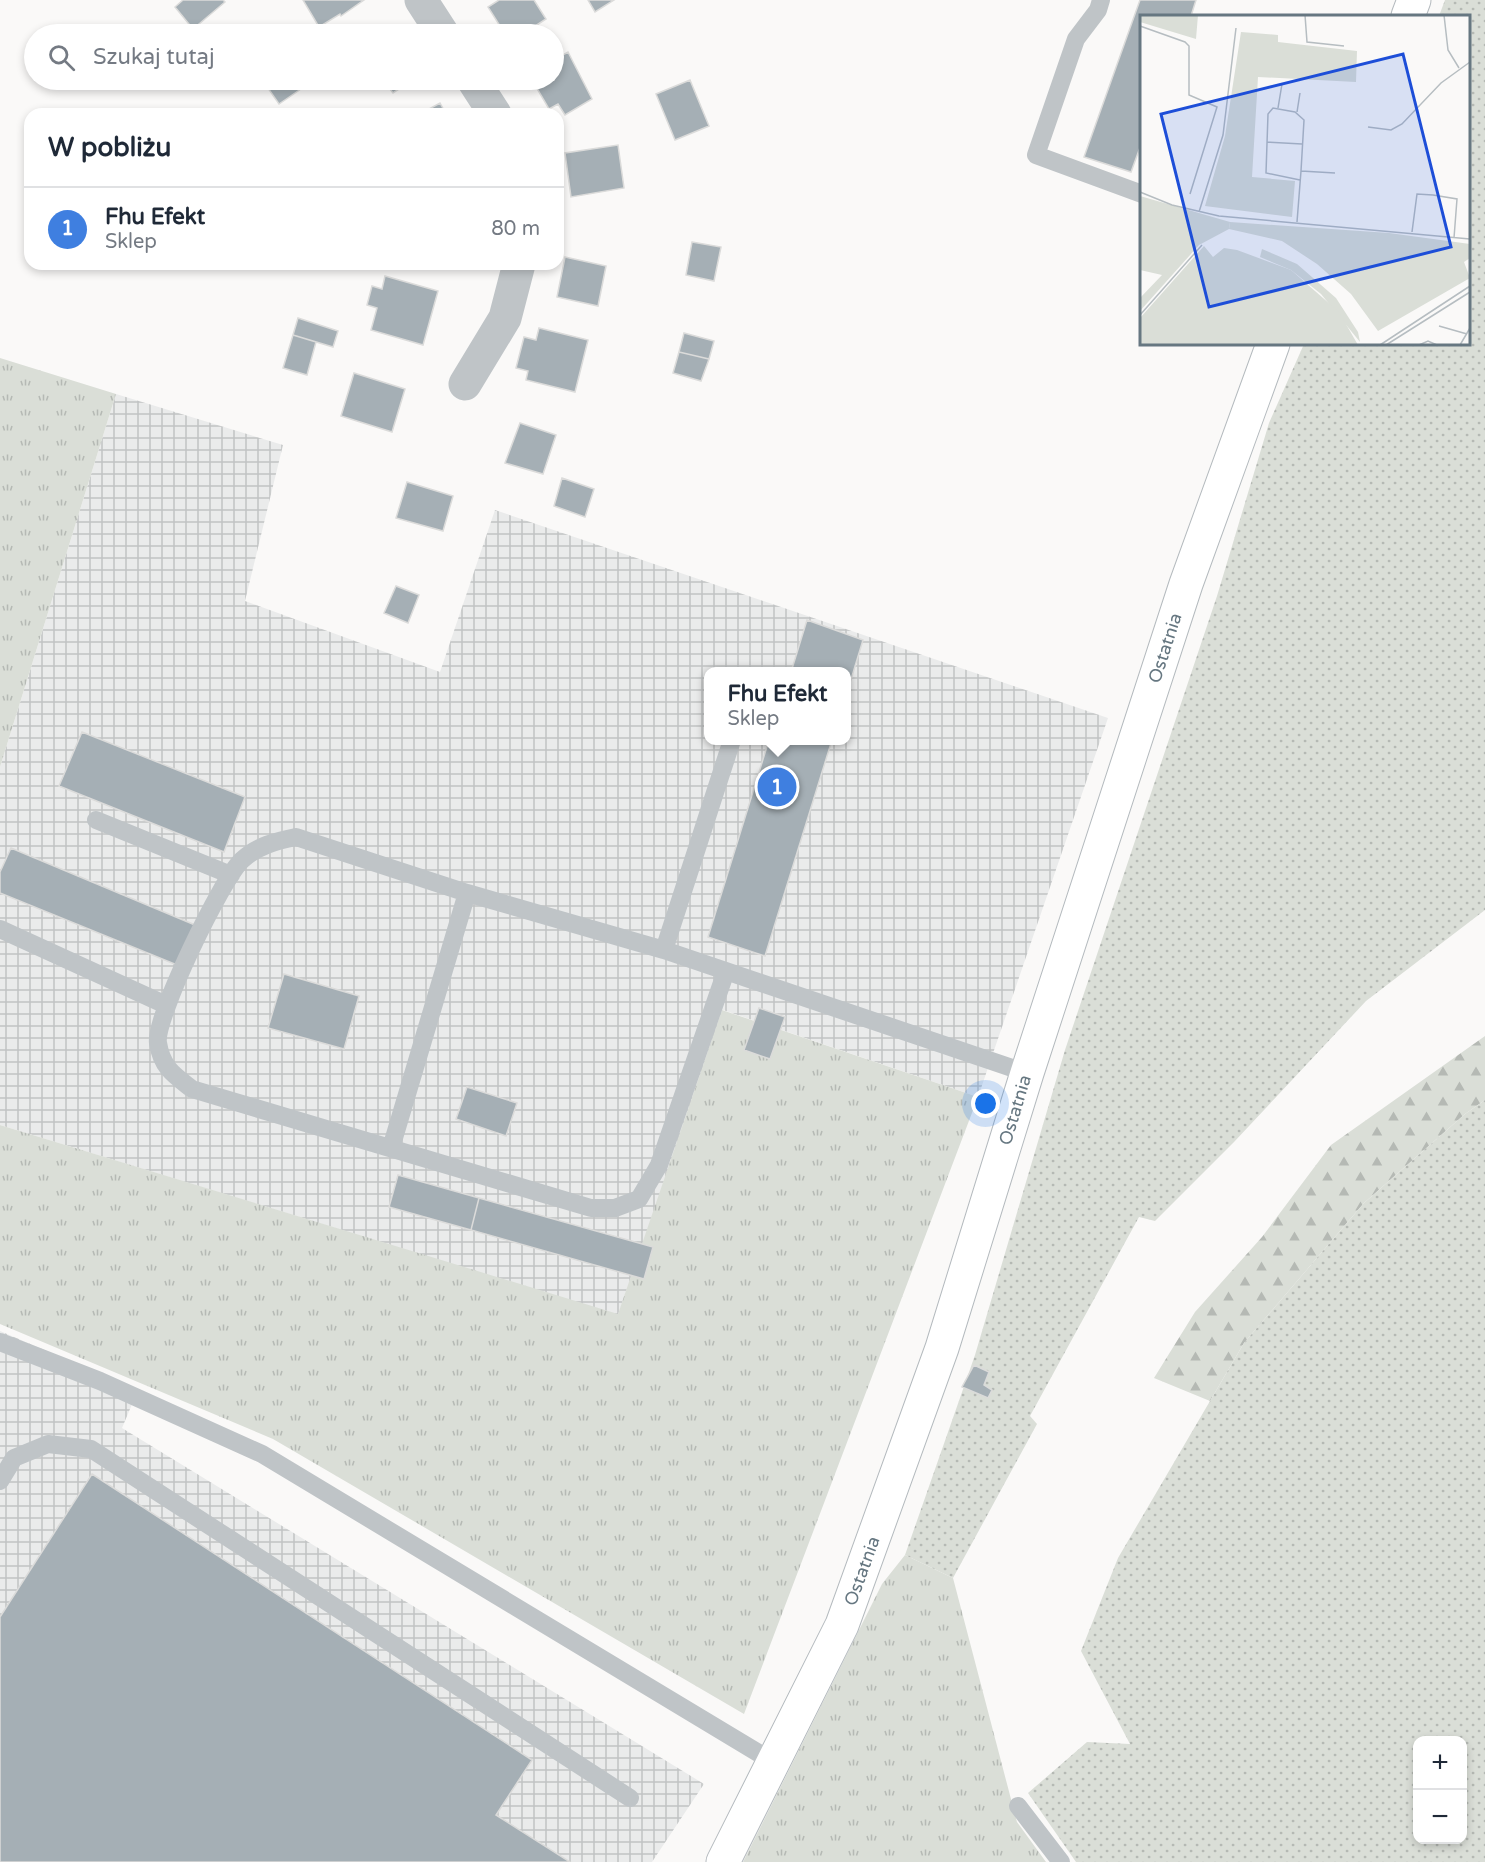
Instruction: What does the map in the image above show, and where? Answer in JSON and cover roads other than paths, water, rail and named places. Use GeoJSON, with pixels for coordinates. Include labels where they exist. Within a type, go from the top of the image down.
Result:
{"type":"FeatureCollection","features":[{"type":"Feature","properties":{"kind":"street"},"geometry":{"type":"LineString","coordinates":[[421,0],[437,24]]}},
{"type":"Feature","properties":{"kind":"street"},"geometry":{"type":"LineString","coordinates":[[1408,15],[1414,0]]}},
{"type":"Feature","properties":{"kind":"street"},"geometry":{"type":"LineString","coordinates":[[479,90],[491,108]]}},
{"type":"Feature","properties":{"kind":"street"},"geometry":{"type":"LineString","coordinates":[[465,384],[505,318],[517,270]]}},
{"type":"Feature","properties":{"kind":"street","name":"Ostatnia"},"geometry":{"type":"LineString","coordinates":[[723,1862],[775,1763],[842,1625],[942,1348],[1027,1073],[1186,584],[1274,345]]}},
{"type":"Feature","properties":{"kind":"lane"},"geometry":{"type":"LineString","coordinates":[[1101,0],[1098,10],[1076,39],[1036,155],[1140,193]]}},
{"type":"Feature","properties":{"kind":"lane"},"geometry":{"type":"LineString","coordinates":[[664,950],[731,745]]}},
{"type":"Feature","properties":{"kind":"lane"},"geometry":{"type":"LineString","coordinates":[[96,820],[231,874]]}},
{"type":"Feature","properties":{"kind":"lane"},"geometry":{"type":"LineString","coordinates":[[726,971],[659,1165],[639,1198],[615,1208],[591,1208],[192,1089],[166,1069],[157,1041],[166,1005],[223,885],[241,861],[269,842],[296,837],[467,893],[664,950],[726,971],[1027,1073]]}},
{"type":"Feature","properties":{"kind":"lane"},"geometry":{"type":"LineString","coordinates":[[391,1148],[467,893]]}},
{"type":"Feature","properties":{"kind":"lane"},"geometry":{"type":"LineString","coordinates":[[0,930],[166,1005]]}},
{"type":"Feature","properties":{"kind":"lane"},"geometry":{"type":"LineString","coordinates":[[0,1342],[100,1382],[262,1454],[775,1763]]}},
{"type":"Feature","properties":{"kind":"lane"},"geometry":{"type":"LineString","coordinates":[[0,1481],[14,1458],[48,1444],[91,1449],[630,1798]]}},
{"type":"Feature","properties":{"kind":"lane"},"geometry":{"type":"LineString","coordinates":[[1017,1806],[1061,1862]]}},
{"type":"Feature","properties":{"kind":"place","name":"Fhu Efekt"},"geometry":{"type":"Point","coordinates":[777,787]}}]}
